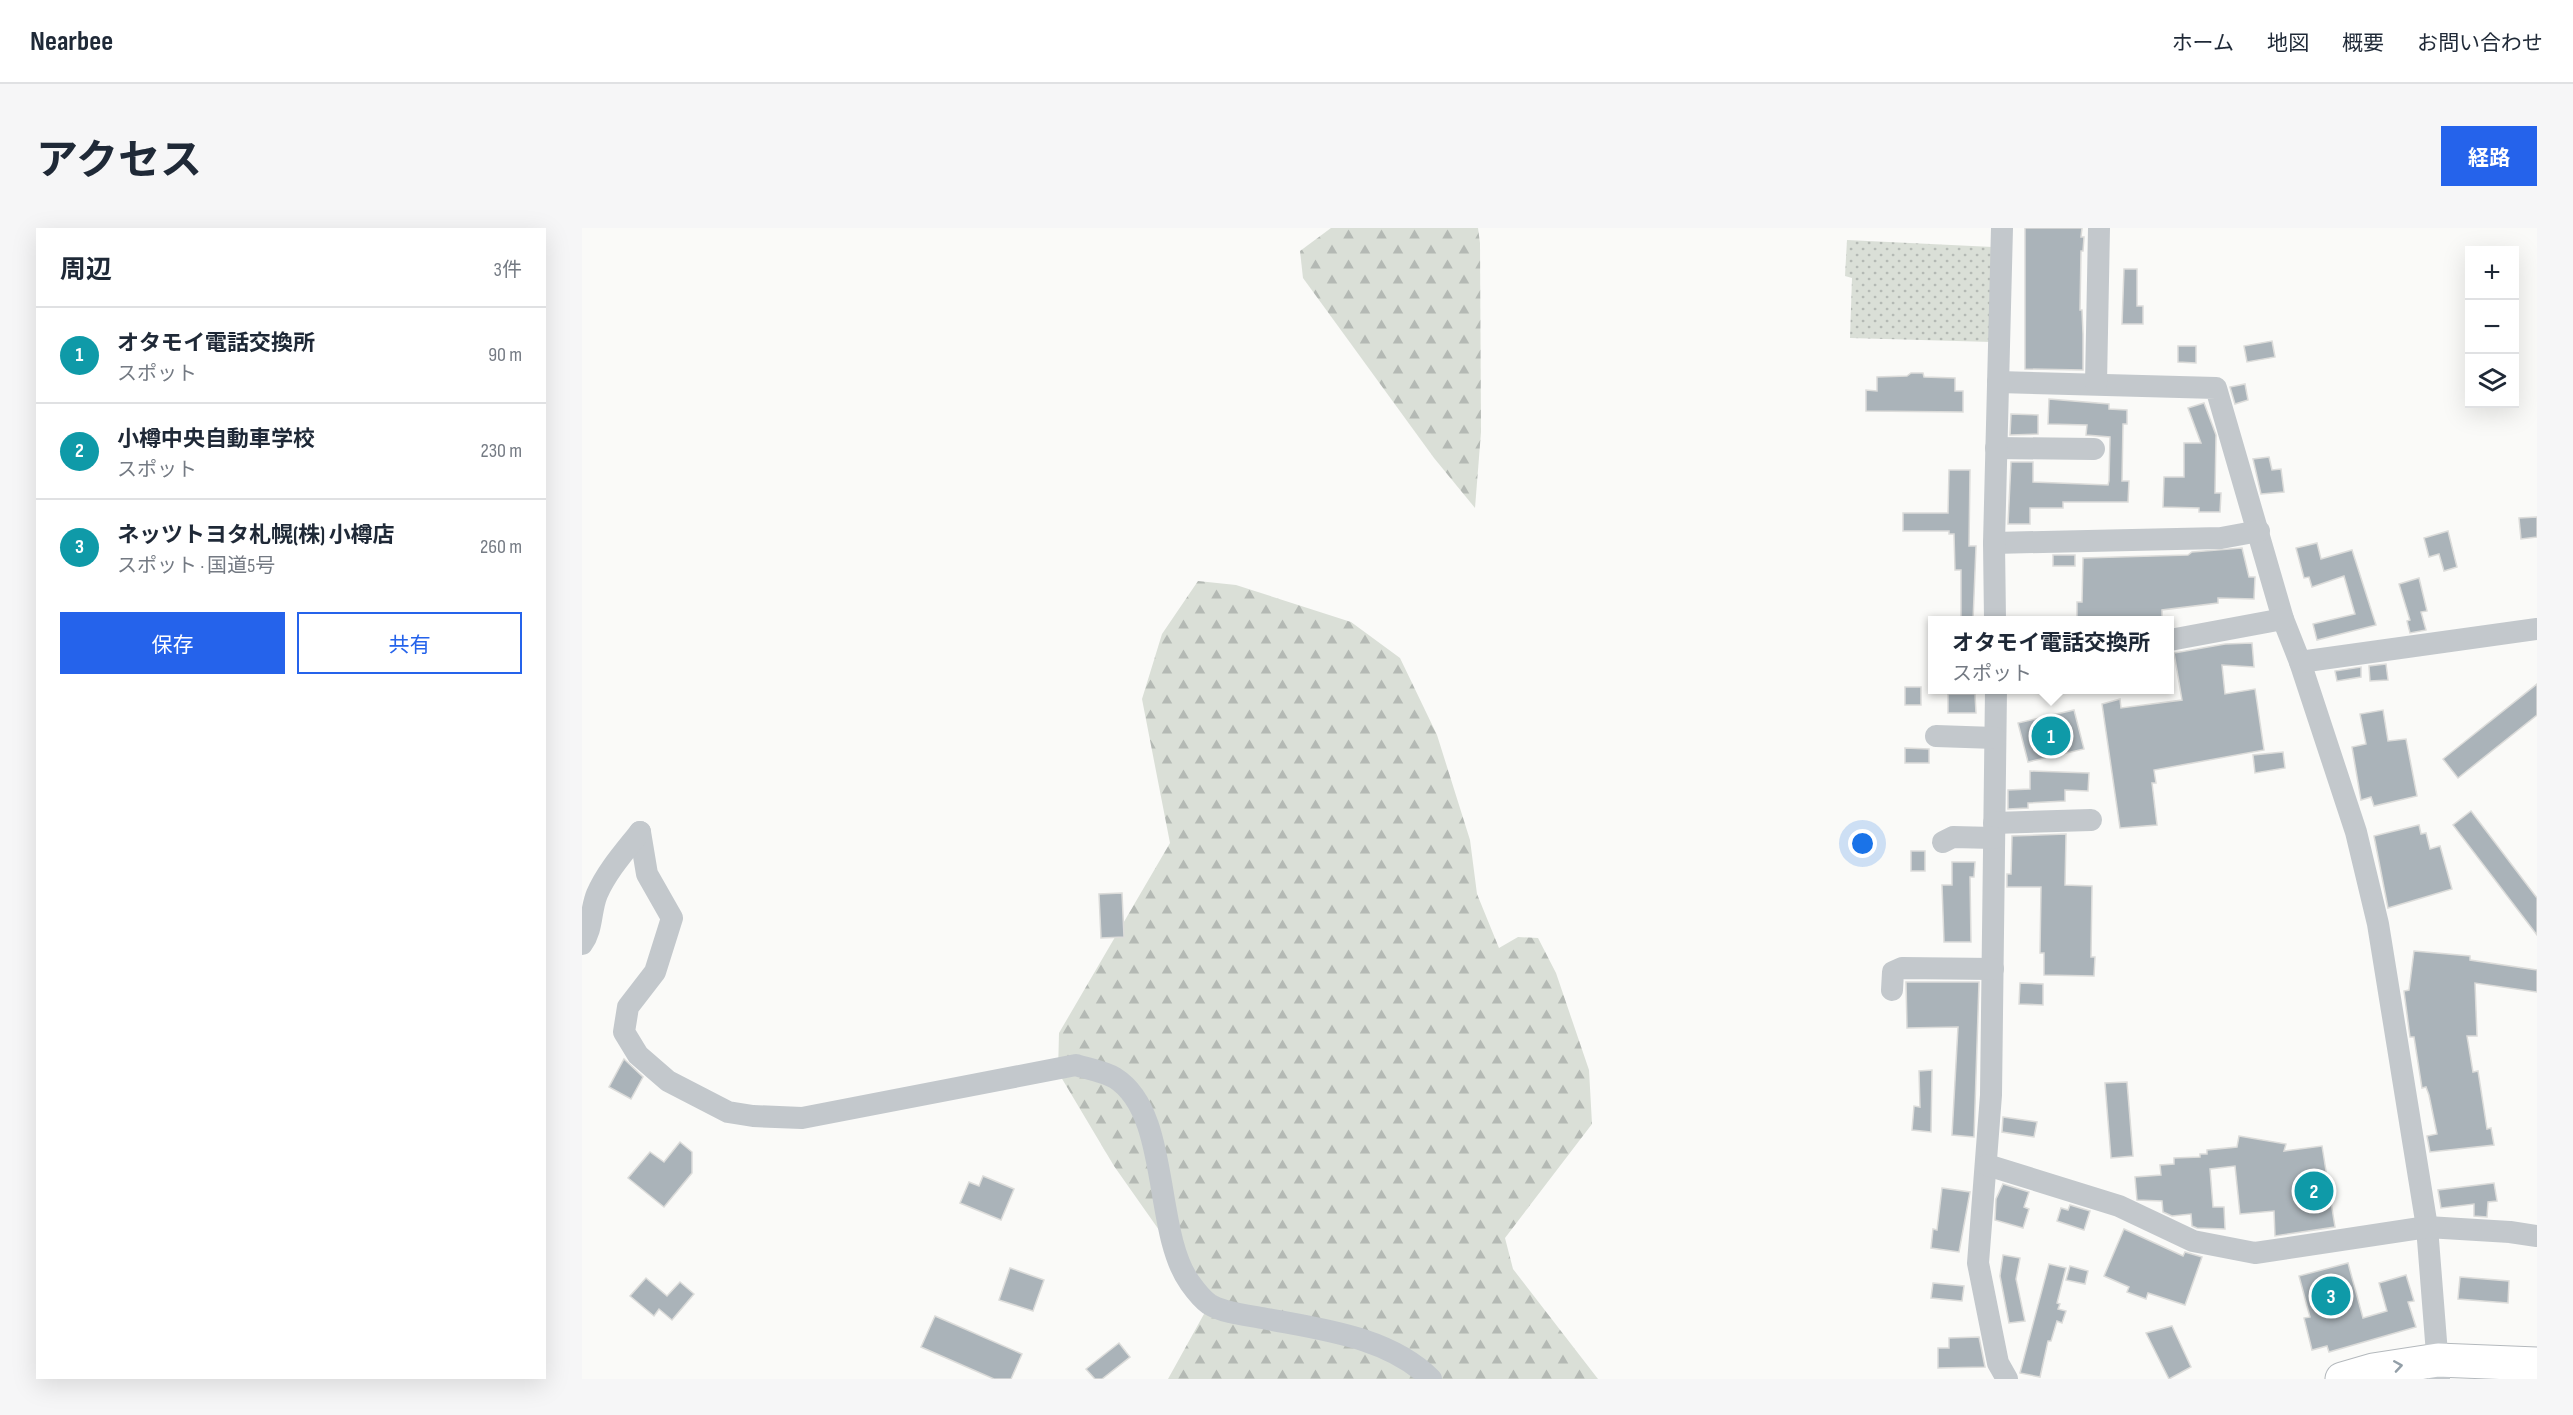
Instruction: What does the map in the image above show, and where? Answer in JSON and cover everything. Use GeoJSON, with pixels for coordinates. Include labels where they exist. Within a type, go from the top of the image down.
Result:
{"type":"FeatureCollection","features":[{"type":"Feature","properties":{"kind":"highway"},"geometry":{"type":"LineString","coordinates":[[2342,1379],[2373,1370],[2537,1364]]}},
{"type":"Feature","properties":{"kind":"street"},"geometry":{"type":"LineString","coordinates":[[1995,616],[1994,543],[2002,228]]}},
{"type":"Feature","properties":{"kind":"street"},"geometry":{"type":"LineString","coordinates":[[2097,384],[2099,228]]}},
{"type":"Feature","properties":{"kind":"street"},"geometry":{"type":"LineString","coordinates":[[1998,382],[2216,388],[2283,619],[2300,662],[2356,832],[2378,924],[2427,1227],[2438,1369]]}},
{"type":"Feature","properties":{"kind":"street"},"geometry":{"type":"LineString","coordinates":[[1996,448],[2094,449]]}},
{"type":"Feature","properties":{"kind":"street"},"geometry":{"type":"LineString","coordinates":[[1994,543],[2221,538],[2259,531]]}},
{"type":"Feature","properties":{"kind":"street"},"geometry":{"type":"LineString","coordinates":[[2174,639],[2283,619]]}},
{"type":"Feature","properties":{"kind":"street"},"geometry":{"type":"LineString","coordinates":[[2300,662],[2537,629]]}},
{"type":"Feature","properties":{"kind":"street"},"geometry":{"type":"LineString","coordinates":[[1996,694],[1991,1095],[1978,1263],[1998,1364],[2007,1379]]}},
{"type":"Feature","properties":{"kind":"street"},"geometry":{"type":"LineString","coordinates":[[1936,736],[1995,738]]}},
{"type":"Feature","properties":{"kind":"street"},"geometry":{"type":"LineString","coordinates":[[1943,842],[1953,837],[1994,830],[2091,820]]}},
{"type":"Feature","properties":{"kind":"street"},"geometry":{"type":"LineString","coordinates":[[582,944],[588,936],[596,896],[609,871],[640,832],[647,874],[672,918],[655,972],[628,1007],[624,1032],[639,1055],[668,1081],[728,1112],[802,1118],[1076,1065],[1115,1078],[1137,1098],[1162,1177],[1175,1256],[1190,1283],[1209,1304],[1234,1313],[1355,1337],[1402,1358],[1431,1379]]}},
{"type":"Feature","properties":{"kind":"street"},"geometry":{"type":"LineString","coordinates":[[1892,990],[1893,972],[1902,968],[1993,969]]}},
{"type":"Feature","properties":{"kind":"street"},"geometry":{"type":"LineString","coordinates":[[1987,1165],[2119,1206],[2193,1241],[2255,1253],[2427,1227],[2537,1236]]}},
{"type":"Feature","properties":{"kind":"green space"},"geometry":{"type":"Polygon","coordinates":[[[1331,228],[1478,228],[1481,432],[1475,508],[1434,458],[1303,278],[1300,251],[1331,228]]]}},
{"type":"Feature","properties":{"kind":"green space"},"geometry":{"type":"Polygon","coordinates":[[[1847,240],[1993,247],[1992,342],[1850,338],[1852,278],[1845,276],[1847,240]]]}},
{"type":"Feature","properties":{"kind":"green space"},"geometry":{"type":"Polygon","coordinates":[[[1198,581],[1236,585],[1351,622],[1400,658],[1437,735],[1470,840],[1477,894],[1499,948],[1518,937],[1538,938],[1556,973],[1589,1070],[1592,1124],[1505,1238],[1513,1269],[1598,1379],[1168,1379],[1204,1314],[1204,1294],[1114,1166],[1058,1072],[1059,1033],[1170,843],[1142,699],[1162,634],[1198,581]]]}},
{"type":"Feature","properties":{"kind":"building"},"geometry":{"type":"Polygon","coordinates":[[[2025,228],[2082,228],[2081,237],[2084,237],[2083,251],[2081,251],[2080,310],[2082,310],[2083,370],[2025,369],[2025,228]]]}},
{"type":"Feature","properties":{"kind":"building"},"geometry":{"type":"Polygon","coordinates":[[[2124,269],[2137,269],[2137,306],[2143,306],[2143,324],[2122,324],[2124,269]]]}},
{"type":"Feature","properties":{"kind":"building"},"geometry":{"type":"Polygon","coordinates":[[[2272,341],[2275,357],[2247,362],[2244,346],[2272,341]]]}},
{"type":"Feature","properties":{"kind":"building"},"geometry":{"type":"Polygon","coordinates":[[[2178,346],[2196,346],[2196,363],[2178,362],[2178,346]]]}},
{"type":"Feature","properties":{"kind":"building"},"geometry":{"type":"Polygon","coordinates":[[[1911,373],[1923,373],[1924,377],[1955,378],[1955,391],[1963,391],[1963,412],[1866,411],[1866,390],[1877,391],[1877,377],[1907,376],[1911,373]]]}},
{"type":"Feature","properties":{"kind":"building"},"geometry":{"type":"Polygon","coordinates":[[[2245,384],[2248,400],[2235,404],[2230,387],[2245,384]]]}},
{"type":"Feature","properties":{"kind":"building"},"geometry":{"type":"Polygon","coordinates":[[[2049,399],[2109,404],[2109,409],[2127,410],[2127,424],[2123,424],[2122,481],[2129,481],[2128,502],[2063,502],[2063,508],[2030,508],[2030,524],[2008,524],[2011,462],[2033,462],[2033,482],[2108,485],[2110,437],[2086,435],[2087,425],[2048,424],[2049,399]]]}},
{"type":"Feature","properties":{"kind":"building"},"geometry":{"type":"Polygon","coordinates":[[[2204,403],[2216,435],[2215,493],[2221,493],[2220,512],[2199,512],[2199,508],[2163,507],[2164,477],[2184,477],[2184,443],[2201,443],[2188,408],[2204,403]]]}},
{"type":"Feature","properties":{"kind":"building"},"geometry":{"type":"Polygon","coordinates":[[[2011,414],[2038,415],[2038,434],[2010,435],[2011,414]]]}},
{"type":"Feature","properties":{"kind":"building"},"geometry":{"type":"Polygon","coordinates":[[[2269,457],[2272,470],[2281,469],[2284,492],[2261,494],[2253,459],[2269,457]]]}},
{"type":"Feature","properties":{"kind":"building"},"geometry":{"type":"Polygon","coordinates":[[[1949,470],[1970,470],[1969,546],[1976,546],[1973,616],[1961,616],[1961,570],[1955,570],[1954,534],[1949,534],[1949,531],[1903,531],[1903,513],[1948,513],[1949,470]]]}},
{"type":"Feature","properties":{"kind":"building"},"geometry":{"type":"Polygon","coordinates":[[[2537,517],[2537,537],[2521,539],[2519,518],[2537,517]]]}},
{"type":"Feature","properties":{"kind":"building"},"geometry":{"type":"Polygon","coordinates":[[[2448,531],[2457,567],[2444,571],[2439,554],[2429,557],[2424,538],[2448,531]]]}},
{"type":"Feature","properties":{"kind":"building"},"geometry":{"type":"Polygon","coordinates":[[[2317,543],[2321,559],[2352,550],[2376,625],[2317,640],[2313,624],[2355,614],[2344,576],[2312,587],[2309,577],[2304,578],[2296,548],[2317,543]]]}},
{"type":"Feature","properties":{"kind":"building"},"geometry":{"type":"Polygon","coordinates":[[[2242,548],[2249,577],[2255,577],[2254,599],[2218,598],[2218,603],[2162,610],[2162,616],[2077,616],[2077,602],[2082,602],[2083,558],[2188,555],[2192,552],[2242,548]]]}},
{"type":"Feature","properties":{"kind":"building"},"geometry":{"type":"Polygon","coordinates":[[[2053,555],[2075,555],[2075,566],[2053,566],[2053,555]]]}},
{"type":"Feature","properties":{"kind":"building"},"geometry":{"type":"Polygon","coordinates":[[[2419,578],[2427,611],[2421,612],[2426,630],[2410,633],[2407,621],[2410,620],[2399,584],[2419,578]]]}},
{"type":"Feature","properties":{"kind":"building"},"geometry":{"type":"Polygon","coordinates":[[[2252,643],[2254,667],[2222,665],[2225,694],[2255,689],[2264,750],[2154,770],[2156,783],[2152,783],[2157,825],[2120,828],[2102,704],[2120,699],[2121,708],[2182,700],[2174,653],[2225,644],[2252,643]]]}},
{"type":"Feature","properties":{"kind":"building"},"geometry":{"type":"Polygon","coordinates":[[[2386,664],[2388,680],[2370,681],[2369,666],[2386,664]]]}},
{"type":"Feature","properties":{"kind":"building"},"geometry":{"type":"Polygon","coordinates":[[[2361,667],[2361,677],[2337,681],[2335,671],[2361,667]]]}},
{"type":"Feature","properties":{"kind":"building"},"geometry":{"type":"Polygon","coordinates":[[[2537,684],[2537,715],[2458,778],[2443,759],[2537,684]]]}},
{"type":"Feature","properties":{"kind":"building"},"geometry":{"type":"Polygon","coordinates":[[[1905,687],[1921,687],[1921,705],[1905,705],[1905,687]]]}},
{"type":"Feature","properties":{"kind":"building"},"geometry":{"type":"Polygon","coordinates":[[[1948,694],[1975,694],[1976,713],[1948,713],[1948,694]]]}},
{"type":"Feature","properties":{"kind":"building"},"geometry":{"type":"Polygon","coordinates":[[[2074,710],[2084,749],[2028,762],[2018,723],[2074,710]]]}},
{"type":"Feature","properties":{"kind":"building"},"geometry":{"type":"Polygon","coordinates":[[[2383,710],[2388,741],[2406,739],[2417,796],[2374,806],[2371,797],[2361,800],[2352,747],[2366,744],[2360,714],[2383,710]]]}},
{"type":"Feature","properties":{"kind":"building"},"geometry":{"type":"Polygon","coordinates":[[[1905,748],[1929,749],[1929,763],[1905,763],[1905,748]]]}},
{"type":"Feature","properties":{"kind":"building"},"geometry":{"type":"Polygon","coordinates":[[[2283,752],[2285,768],[2255,773],[2253,755],[2283,752]]]}},
{"type":"Feature","properties":{"kind":"building"},"geometry":{"type":"Polygon","coordinates":[[[2030,771],[2089,773],[2088,791],[2065,790],[2065,801],[2028,803],[2028,808],[2008,809],[2008,790],[2030,789],[2030,771]]]}},
{"type":"Feature","properties":{"kind":"building"},"geometry":{"type":"Polygon","coordinates":[[[2471,811],[2537,898],[2537,935],[2453,825],[2471,811]]]}},
{"type":"Feature","properties":{"kind":"building"},"geometry":{"type":"Polygon","coordinates":[[[2419,825],[2421,834],[2426,833],[2430,849],[2440,846],[2452,889],[2388,908],[2374,836],[2419,825]]]}},
{"type":"Feature","properties":{"kind":"building"},"geometry":{"type":"Polygon","coordinates":[[[2066,834],[2065,885],[2092,886],[2091,957],[2095,957],[2094,976],[2044,975],[2044,953],[2040,953],[2041,887],[2007,887],[2007,874],[2011,874],[2012,836],[2066,834]]]}},
{"type":"Feature","properties":{"kind":"building"},"geometry":{"type":"Polygon","coordinates":[[[1911,851],[1925,851],[1925,871],[1911,871],[1911,851]]]}},
{"type":"Feature","properties":{"kind":"building"},"geometry":{"type":"Polygon","coordinates":[[[1952,862],[1975,862],[1974,877],[1970,877],[1971,942],[1944,942],[1942,885],[1952,885],[1952,862]]]}},
{"type":"Feature","properties":{"kind":"building"},"geometry":{"type":"Polygon","coordinates":[[[1122,893],[1124,937],[1101,938],[1099,894],[1122,893]]]}},
{"type":"Feature","properties":{"kind":"building"},"geometry":{"type":"Polygon","coordinates":[[[2414,951],[2470,956],[2470,960],[2537,970],[2537,992],[2475,983],[2477,1036],[2467,1036],[2473,1072],[2478,1071],[2487,1129],[2491,1128],[2494,1145],[2430,1152],[2427,1136],[2437,1134],[2429,1095],[2426,1087],[2422,1088],[2414,1037],[2410,1037],[2404,991],[2409,990],[2414,951]]]}},
{"type":"Feature","properties":{"kind":"building"},"geometry":{"type":"Polygon","coordinates":[[[1906,982],[1979,982],[1974,1137],[1952,1135],[1958,1027],[1907,1028],[1906,982]]]}},
{"type":"Feature","properties":{"kind":"building"},"geometry":{"type":"Polygon","coordinates":[[[2020,983],[2043,984],[2043,1005],[2019,1004],[2020,983]]]}},
{"type":"Feature","properties":{"kind":"building"},"geometry":{"type":"Polygon","coordinates":[[[624,1059],[643,1077],[631,1099],[609,1087],[624,1059]]]}},
{"type":"Feature","properties":{"kind":"building"},"geometry":{"type":"Polygon","coordinates":[[[1932,1070],[1931,1132],[1912,1130],[1914,1106],[1920,1107],[1919,1071],[1932,1070]]]}},
{"type":"Feature","properties":{"kind":"building"},"geometry":{"type":"Polygon","coordinates":[[[2127,1082],[2133,1156],[2111,1158],[2105,1083],[2127,1082]]]}},
{"type":"Feature","properties":{"kind":"building"},"geometry":{"type":"Polygon","coordinates":[[[2003,1117],[2037,1122],[2034,1137],[2002,1132],[2003,1117]]]}},
{"type":"Feature","properties":{"kind":"building"},"geometry":{"type":"Polygon","coordinates":[[[2239,1136],[2286,1144],[2284,1151],[2322,1146],[2335,1227],[2275,1236],[2274,1211],[2240,1214],[2235,1166],[2210,1169],[2213,1207],[2224,1207],[2225,1229],[2197,1228],[2192,1226],[2191,1214],[2172,1216],[2163,1212],[2162,1201],[2137,1200],[2135,1177],[2161,1175],[2160,1165],[2174,1164],[2174,1158],[2200,1157],[2200,1154],[2207,1154],[2207,1150],[2237,1147],[2239,1136]]]}},
{"type":"Feature","properties":{"kind":"building"},"geometry":{"type":"Polygon","coordinates":[[[680,1142],[692,1152],[692,1173],[664,1207],[628,1178],[650,1152],[664,1162],[680,1142]]]}},
{"type":"Feature","properties":{"kind":"building"},"geometry":{"type":"Polygon","coordinates":[[[983,1176],[1014,1189],[1001,1220],[960,1203],[969,1182],[979,1186],[983,1176]]]}},
{"type":"Feature","properties":{"kind":"building"},"geometry":{"type":"Polygon","coordinates":[[[2494,1183],[2497,1201],[2488,1202],[2487,1217],[2474,1216],[2474,1204],[2441,1208],[2438,1190],[2494,1183]]]}},
{"type":"Feature","properties":{"kind":"building"},"geometry":{"type":"Polygon","coordinates":[[[2003,1184],[2029,1192],[2024,1207],[2029,1209],[2023,1228],[1995,1220],[1996,1199],[2003,1184]]]}},
{"type":"Feature","properties":{"kind":"building"},"geometry":{"type":"Polygon","coordinates":[[[1942,1188],[1970,1192],[1959,1252],[1931,1248],[1933,1229],[1937,1230],[1942,1188]]]}},
{"type":"Feature","properties":{"kind":"building"},"geometry":{"type":"Polygon","coordinates":[[[2070,1205],[2090,1211],[2084,1230],[2057,1221],[2061,1208],[2068,1210],[2070,1205]]]}},
{"type":"Feature","properties":{"kind":"building"},"geometry":{"type":"Polygon","coordinates":[[[2124,1229],[2183,1256],[2185,1252],[2202,1257],[2185,1305],[2148,1293],[2146,1299],[2127,1292],[2129,1287],[2104,1276],[2124,1229]]]}},
{"type":"Feature","properties":{"kind":"building"},"geometry":{"type":"Polygon","coordinates":[[[2003,1255],[2020,1258],[2016,1279],[2025,1321],[2009,1323],[2000,1276],[2003,1255]]]}},
{"type":"Feature","properties":{"kind":"building"},"geometry":{"type":"Polygon","coordinates":[[[2348,1263],[2363,1318],[2387,1311],[2379,1283],[2406,1275],[2414,1301],[2408,1302],[2416,1327],[2329,1352],[2327,1346],[2312,1350],[2304,1318],[2310,1317],[2299,1276],[2348,1263]]]}},
{"type":"Feature","properties":{"kind":"building"},"geometry":{"type":"Polygon","coordinates":[[[2049,1264],[2066,1268],[2057,1303],[2060,1304],[2058,1309],[2066,1311],[2062,1323],[2057,1321],[2051,1341],[2048,1341],[2040,1377],[2020,1373],[2049,1264]]]}},
{"type":"Feature","properties":{"kind":"building"},"geometry":{"type":"Polygon","coordinates":[[[2070,1266],[2088,1271],[2085,1284],[2066,1280],[2070,1266]]]}},
{"type":"Feature","properties":{"kind":"building"},"geometry":{"type":"Polygon","coordinates":[[[1010,1268],[1044,1280],[1033,1311],[999,1300],[1010,1268]]]}},
{"type":"Feature","properties":{"kind":"building"},"geometry":{"type":"Polygon","coordinates":[[[2460,1277],[2509,1281],[2508,1303],[2458,1299],[2460,1277]]]}},
{"type":"Feature","properties":{"kind":"building"},"geometry":{"type":"Polygon","coordinates":[[[646,1278],[667,1296],[680,1282],[694,1294],[672,1320],[659,1309],[654,1316],[630,1296],[646,1278]]]}},
{"type":"Feature","properties":{"kind":"building"},"geometry":{"type":"Polygon","coordinates":[[[1933,1283],[1964,1286],[1962,1301],[1931,1298],[1933,1283]]]}},
{"type":"Feature","properties":{"kind":"building"},"geometry":{"type":"Polygon","coordinates":[[[935,1316],[1022,1354],[1011,1379],[994,1379],[921,1347],[935,1316]]]}},
{"type":"Feature","properties":{"kind":"building"},"geometry":{"type":"Polygon","coordinates":[[[2172,1326],[2191,1367],[2169,1379],[2146,1333],[2172,1326]]]}},
{"type":"Feature","properties":{"kind":"building"},"geometry":{"type":"Polygon","coordinates":[[[1979,1337],[1985,1367],[1938,1368],[1938,1348],[1949,1348],[1949,1338],[1979,1337]]]}},
{"type":"Feature","properties":{"kind":"building"},"geometry":{"type":"Polygon","coordinates":[[[1119,1343],[1130,1357],[1102,1379],[1095,1379],[1086,1369],[1119,1343]]]}},
{"type":"Feature","properties":{"kind":"place","name":"オタモイ電話交換所"},"geometry":{"type":"Point","coordinates":[2051,736]}},
{"type":"Feature","properties":{"kind":"place","name":"小樽中央自動車学校"},"geometry":{"type":"Point","coordinates":[2314,1191]}},
{"type":"Feature","properties":{"kind":"place","name":"ネッツトヨタ札幌(株) 小樽店"},"geometry":{"type":"Point","coordinates":[2331,1296]}}]}
